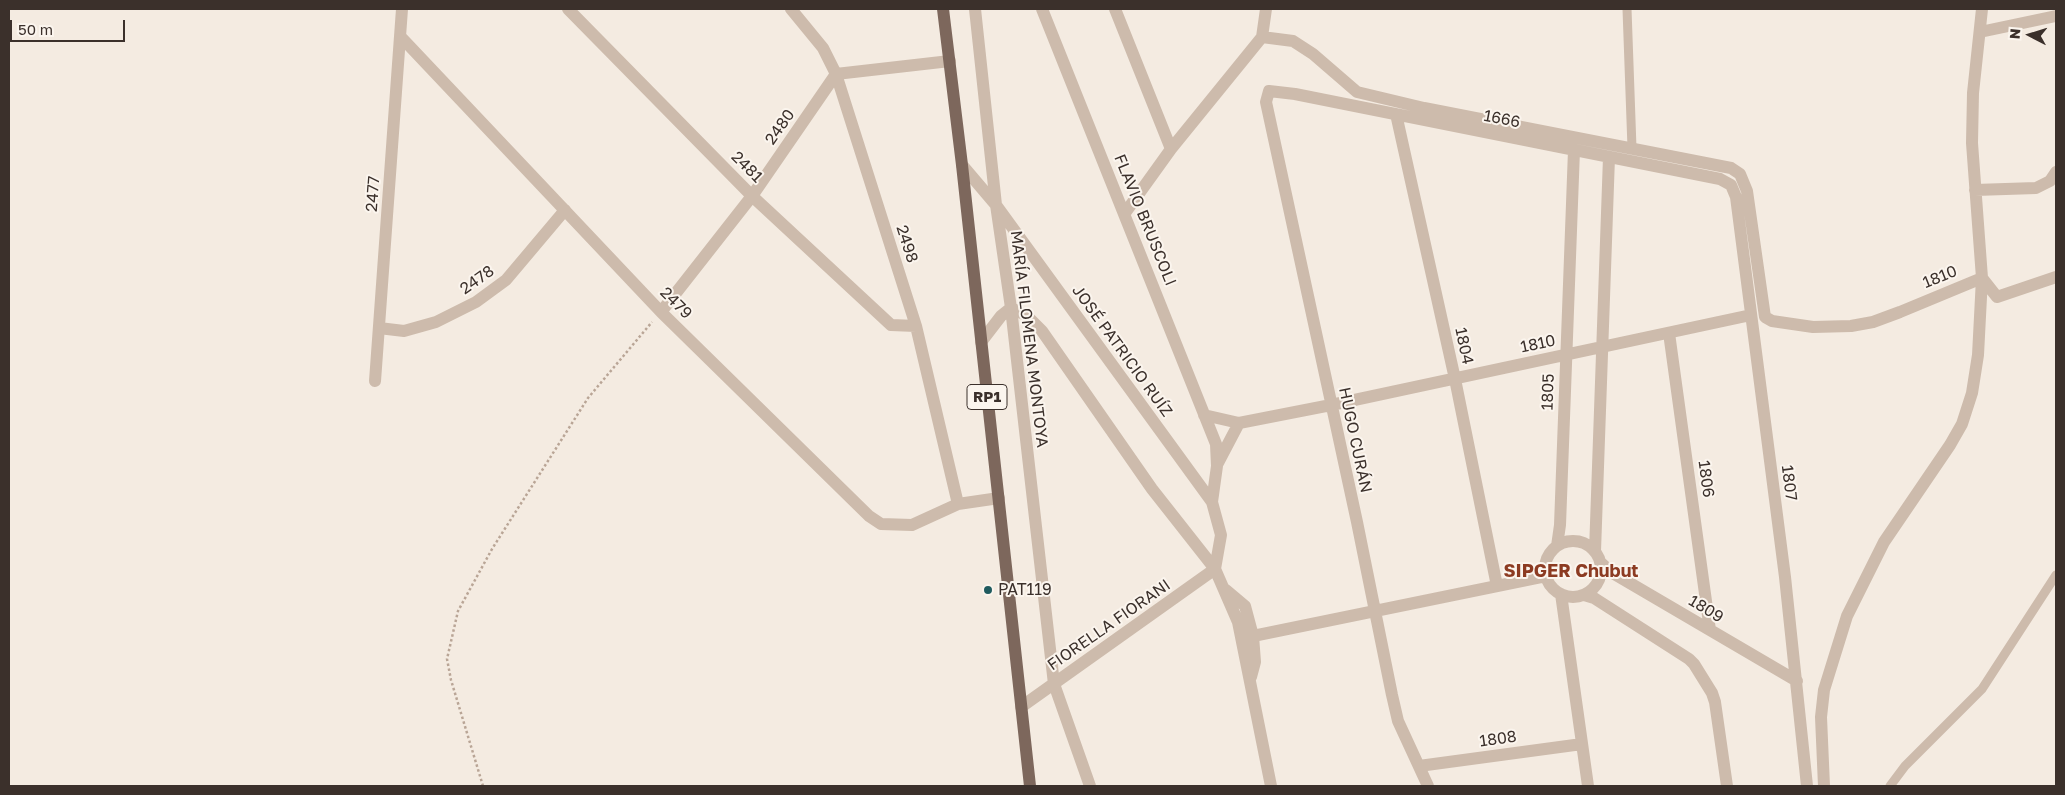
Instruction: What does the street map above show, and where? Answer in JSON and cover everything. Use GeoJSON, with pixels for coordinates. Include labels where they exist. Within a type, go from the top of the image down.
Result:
{"type":"FeatureCollection","features":[{"type":"Feature","properties":{"kind":"main road","name":"RP1"},"geometry":{"type":"LineString","coordinates":[[943,9],[962,165],[1030,786]]}},
{"type":"Feature","properties":{"kind":"street","name":"2477"},"geometry":{"type":"LineString","coordinates":[[375,381],[402,9]]}},
{"type":"Feature","properties":{"kind":"street","name":"2481"},"geometry":{"type":"LineString","coordinates":[[568,9],[752,196],[891,325],[916,326]]}},
{"type":"Feature","properties":{"kind":"street","name":"2498"},"geometry":{"type":"LineString","coordinates":[[791,9],[823,48],[836,74],[916,326],[958,504]]}},
{"type":"Feature","properties":{"kind":"street","name":"MARÍA FILOMENA MONTOYA"},"geometry":{"type":"LineString","coordinates":[[976,9],[996,205],[1010,308],[1054,684],[1090,786]]}},
{"type":"Feature","properties":{"kind":"street","name":"FLAVIO BRUSCOLI"},"geometry":{"type":"LineString","coordinates":[[1042,9],[1216,444],[1217,466]]}},
{"type":"Feature","properties":{"kind":"street"},"geometry":{"type":"LineString","coordinates":[[1115,9],[1171,150]]}},
{"type":"Feature","properties":{"kind":"street"},"geometry":{"type":"LineString","coordinates":[[1125,213],[1171,150],[1262,37],[1266,9]]}},
{"type":"Feature","properties":{"kind":"street"},"geometry":{"type":"LineString","coordinates":[[1824,786],[1821,717],[1824,690],[1847,616],[1884,542],[1950,445],[1962,424],[1972,393],[1978,355],[1982,278],[1972,143],[1973,93],[1982,9]]}},
{"type":"Feature","properties":{"kind":"street"},"geometry":{"type":"LineString","coordinates":[[1980,32],[2056,16]]}},
{"type":"Feature","properties":{"kind":"street","name":"2479"},"geometry":{"type":"LineString","coordinates":[[400,36],[661,312],[869,516],[881,524],[912,525],[958,504],[998,498]]}},
{"type":"Feature","properties":{"kind":"street"},"geometry":{"type":"LineString","coordinates":[[1262,37],[1293,41],[1313,54],[1357,92],[1424,108],[1632,148]]}},
{"type":"Feature","properties":{"kind":"street"},"geometry":{"type":"LineString","coordinates":[[836,74],[950,61]]}},
{"type":"Feature","properties":{"kind":"street","name":"2480"},"geometry":{"type":"LineString","coordinates":[[661,312],[752,196],[836,74]]}},
{"type":"Feature","properties":{"kind":"street","name":"1666"},"geometry":{"type":"LineString","coordinates":[[1266,95],[1269,91],[1275,90],[1720,179],[1731,185]]}},
{"type":"Feature","properties":{"kind":"street","name":"HUGO CURÁN"},"geometry":{"type":"LineString","coordinates":[[1266,95],[1398,721],[1428,786]]}},
{"type":"Feature","properties":{"kind":"street","name":"1804"},"geometry":{"type":"LineString","coordinates":[[1396,114],[1455,379],[1497,586]]}},
{"type":"Feature","properties":{"kind":"street","name":"1810"},"geometry":{"type":"LineString","coordinates":[[1632,148],[1724,166],[1740,174],[1747,190],[1765,317],[1783,323],[1813,327],[1851,326],[1872,322],[1900,312],[1982,278]]}},
{"type":"Feature","properties":{"kind":"street","name":"1805"},"geometry":{"type":"LineString","coordinates":[[1557,546],[1560,525],[1574,150]]}},
{"type":"Feature","properties":{"kind":"street"},"geometry":{"type":"LineString","coordinates":[[1597,557],[1587,545],[1577,541],[1567,542],[1557,546],[1550,553],[1546,563],[1546,576],[1555,591],[1574,597],[1584,595],[1598,581],[1602,347],[1610,157]]}},
{"type":"Feature","properties":{"kind":"street","name":"JOSÉ PATRICIO RUÍZ"},"geometry":{"type":"LineString","coordinates":[[962,165],[996,205],[1212,502],[1221,535],[1215,570]]}},
{"type":"Feature","properties":{"kind":"street"},"geometry":{"type":"LineString","coordinates":[[1975,190],[2036,188],[2050,181],[2056,172]]}},
{"type":"Feature","properties":{"kind":"street","name":"1807"},"geometry":{"type":"LineString","coordinates":[[1731,185],[1736,198],[1751,315],[1797,681],[1807,786]]}},
{"type":"Feature","properties":{"kind":"street","name":"2478"},"geometry":{"type":"LineString","coordinates":[[379,328],[404,330],[436,322],[476,302],[506,280],[565,210]]}},
{"type":"Feature","properties":{"kind":"street"},"geometry":{"type":"LineString","coordinates":[[1982,278],[1997,297],[2056,277]]}},
{"type":"Feature","properties":{"kind":"street"},"geometry":{"type":"LineString","coordinates":[[981,342],[1001,316],[1010,308],[1026,315],[1042,331],[1152,489],[1215,570],[1238,622],[1271,786]]}},
{"type":"Feature","properties":{"kind":"street","name":"1810"},"geometry":{"type":"LineString","coordinates":[[1239,423],[1455,379],[1751,315]]}},
{"type":"Feature","properties":{"kind":"street","name":"1806"},"geometry":{"type":"LineString","coordinates":[[1669,333],[1710,630]]}},
{"type":"Feature","properties":{"kind":"street"},"geometry":{"type":"LineString","coordinates":[[1204,415],[1239,423],[1217,466],[1212,502]]}},
{"type":"Feature","properties":{"kind":"street","name":"1809"},"geometry":{"type":"LineString","coordinates":[[1597,557],[1612,572],[1797,681]]}},
{"type":"Feature","properties":{"kind":"street","name":"FIORELLA FIORANI"},"geometry":{"type":"LineString","coordinates":[[1021,707],[1215,570]]}},
{"type":"Feature","properties":{"kind":"street"},"geometry":{"type":"LineString","coordinates":[[1253,636],[1546,576]]}},
{"type":"Feature","properties":{"kind":"street"},"geometry":{"type":"LineString","coordinates":[[1225,589],[1245,606],[1253,636],[1255,662],[1250,682]]}},
{"type":"Feature","properties":{"kind":"street"},"geometry":{"type":"LineString","coordinates":[[1561,594],[1588,786]]}},
{"type":"Feature","properties":{"kind":"street"},"geometry":{"type":"LineString","coordinates":[[1584,595],[1594,598],[1694,664],[1712,693],[1715,702],[1727,786]]}},
{"type":"Feature","properties":{"kind":"street","name":"1808"},"geometry":{"type":"LineString","coordinates":[[1419,766],[1582,744]]}},
{"type":"Feature","properties":{"kind":"lane"},"geometry":{"type":"LineString","coordinates":[[1627,9],[1632,148]]}},
{"type":"Feature","properties":{"kind":"lane"},"geometry":{"type":"LineString","coordinates":[[1890,786],[1905,766],[1982,689],[2056,575]]}},
{"type":"Feature","properties":{"kind":"path"},"geometry":{"type":"LineString","coordinates":[[483,786],[451,680],[447,658],[458,612],[492,549],[588,398],[661,312]]}},
{"type":"Feature","properties":{"kind":"place","name":"PAT119"},"geometry":{"type":"Point","coordinates":[988,590]}},
{"type":"Feature","properties":{"kind":"district","name":"SIPGER Chubut"},"geometry":{"type":"Point","coordinates":[1571,571]}}]}
